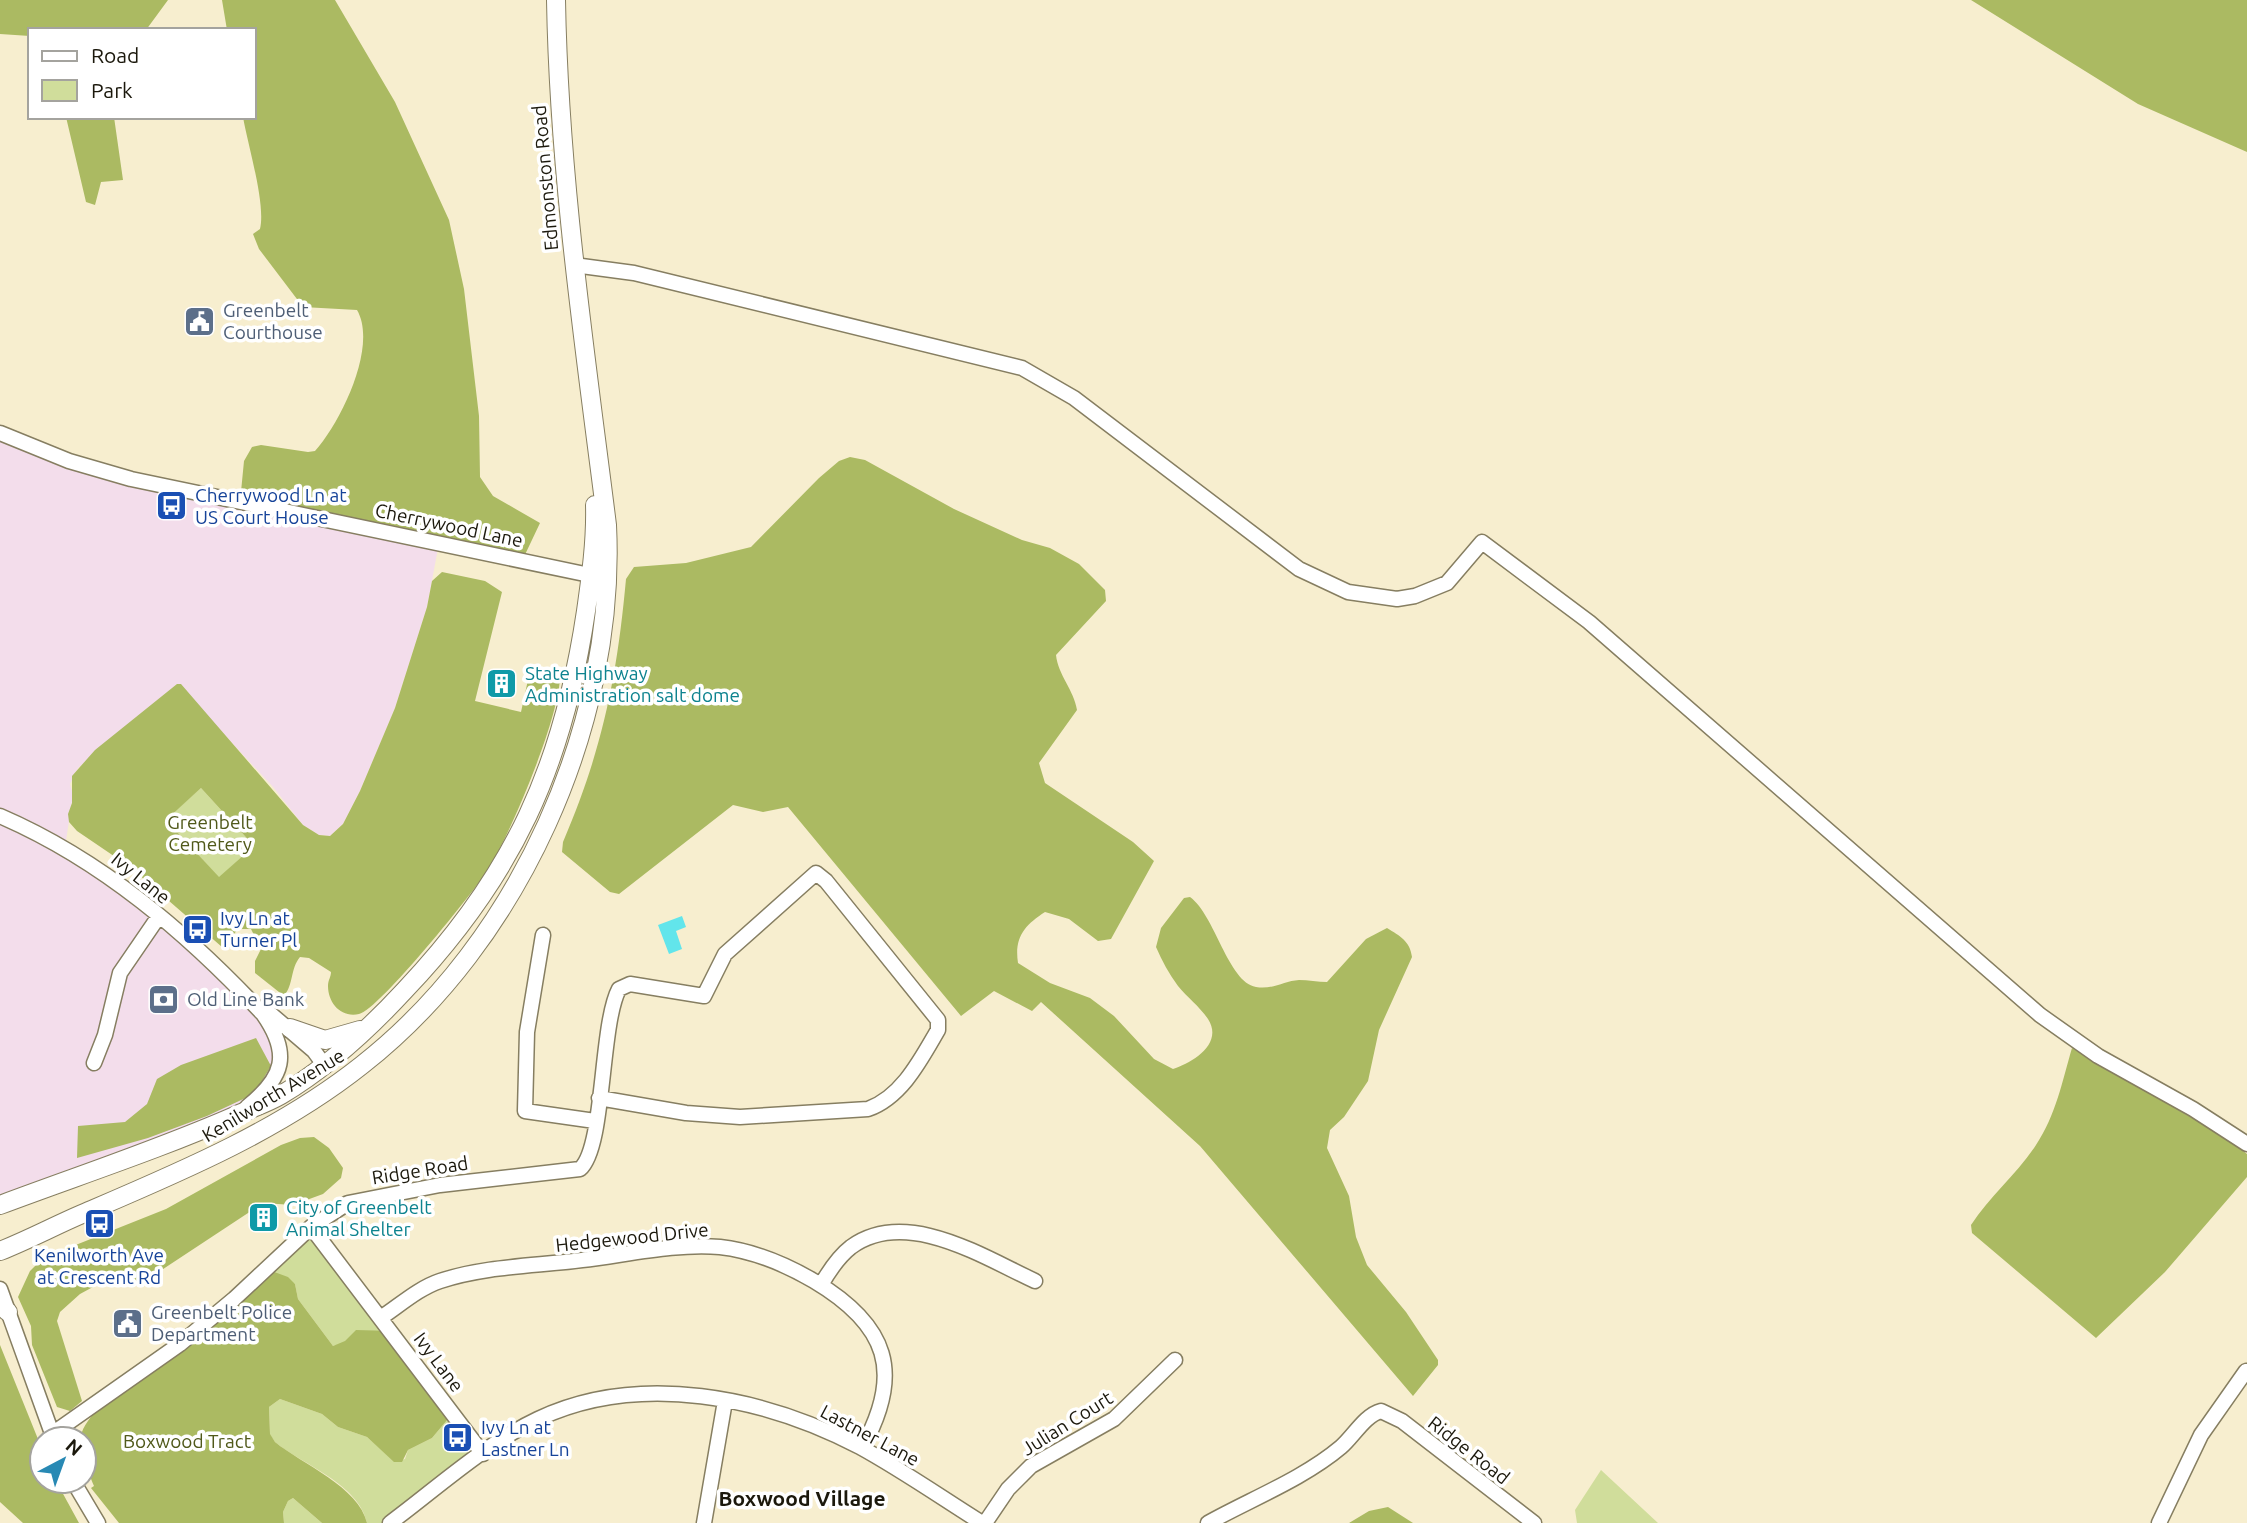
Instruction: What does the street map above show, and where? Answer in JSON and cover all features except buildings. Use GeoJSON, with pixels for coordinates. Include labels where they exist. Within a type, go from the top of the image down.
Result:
{"type":"FeatureCollection","features":[{"type":"Feature","properties":{"kind":"main road","name":"Edmonston Road"},"geometry":{"type":"LineString","coordinates":[[555,0],[560,122],[585,352],[599,577]]}},
{"type":"Feature","properties":{"kind":"main road","name":"Kenilworth Avenue"},"geometry":{"type":"LineString","coordinates":[[0,1205],[175,1143],[277,1097],[325,1066],[372,1024],[462,926],[488,890],[517,840],[538,796],[558,743],[599,577]]}},
{"type":"Feature","properties":{"kind":"main road","name":"Kenilworth Avenue"},"geometry":{"type":"LineString","coordinates":[[0,1251],[206,1159],[299,1107],[361,1066],[409,1023],[466,959],[503,908],[547,824],[577,744],[595,666],[599,577]]}},
{"type":"Feature","properties":{"kind":"main road"},"geometry":{"type":"LineString","coordinates":[[290,1028],[325,1040],[347,1036],[372,1024]]}},
{"type":"Feature","properties":{"kind":"main road"},"geometry":{"type":"LineString","coordinates":[[299,1107],[321,1083],[325,1066]]}},
{"type":"Feature","properties":{"kind":"street"},"geometry":{"type":"LineString","coordinates":[[575,265],[623,270],[1022,368],[1074,398],[1299,569],[1348,592],[1397,599],[1415,596],[1447,583],[1482,542],[1590,622],[2040,1015],[2098,1056],[2205,1116],[2247,1143]]}},
{"type":"Feature","properties":{"kind":"street","name":"Cherrywood Lane"},"geometry":{"type":"LineString","coordinates":[[0,433],[68,461],[131,479],[599,577]]}},
{"type":"Feature","properties":{"kind":"street","name":"Ivy Lane"},"geometry":{"type":"LineString","coordinates":[[0,816],[95,865],[159,916],[243,993],[290,1028],[325,1066]]}},
{"type":"Feature","properties":{"kind":"street"},"geometry":{"type":"LineString","coordinates":[[543,935],[527,1032],[525,1111],[595,1121],[599,1098],[619,989],[630,984],[704,996],[726,954],[816,873],[826,881],[923,998],[939,1023],[901,1085],[885,1101],[868,1109],[740,1117],[686,1113],[599,1098]]}},
{"type":"Feature","properties":{"kind":"street"},"geometry":{"type":"LineString","coordinates":[[94,1063],[120,973],[159,916]]}},
{"type":"Feature","properties":{"kind":"street","name":"Ivy Lane"},"geometry":{"type":"LineString","coordinates":[[237,1115],[272,1083],[281,1056],[272,1027],[243,993]]}},
{"type":"Feature","properties":{"kind":"street","name":"Ridge Road"},"geometry":{"type":"LineString","coordinates":[[68,1425],[180,1344],[334,1210],[367,1198],[465,1182],[580,1169],[592,1153],[595,1121]]}},
{"type":"Feature","properties":{"kind":"street","name":"Ivy Lane"},"geometry":{"type":"LineString","coordinates":[[312,1227],[483,1454]]}},
{"type":"Feature","properties":{"kind":"street"},"geometry":{"type":"LineString","coordinates":[[821,1285],[838,1260],[851,1247],[868,1238],[892,1233],[940,1240],[1035,1281]]}},
{"type":"Feature","properties":{"kind":"street","name":"Hedgewood Drive"},"geometry":{"type":"LineString","coordinates":[[382,1317],[423,1289],[453,1277],[702,1247],[745,1251],[770,1258],[821,1285],[844,1300],[866,1321],[884,1358],[886,1384],[882,1406],[862,1448]]}},
{"type":"Feature","properties":{"kind":"street"},"geometry":{"type":"LineString","coordinates":[[0,1289],[4,1308],[49,1425]]}},
{"type":"Feature","properties":{"kind":"street","name":"Julian Court"},"geometry":{"type":"LineString","coordinates":[[984,1523],[1023,1474],[1042,1458],[1114,1419],[1175,1360]]}},
{"type":"Feature","properties":{"kind":"street"},"geometry":{"type":"LineString","coordinates":[[2159,1523],[2201,1436],[2246,1371]]}},
{"type":"Feature","properties":{"kind":"street","name":"Lastner Lane"},"geometry":{"type":"LineString","coordinates":[[390,1523],[483,1454],[543,1417],[606,1397],[647,1394],[725,1401],[797,1419],[862,1448],[984,1523]]}},
{"type":"Feature","properties":{"kind":"street"},"geometry":{"type":"LineString","coordinates":[[704,1523],[725,1401]]}},
{"type":"Feature","properties":{"kind":"street","name":"Ridge Road"},"geometry":{"type":"LineString","coordinates":[[1208,1523],[1323,1460],[1378,1412],[1402,1421],[1534,1523]]}},
{"type":"Feature","properties":{"kind":"street"},"geometry":{"type":"LineString","coordinates":[[81,1495],[98,1523]]}},
{"type":"Feature","properties":{"kind":"shaded area"},"geometry":{"type":"Polygon","coordinates":[[[0,433],[68,461],[439,543],[427,607],[395,708],[360,791],[343,824],[330,836],[319,835],[303,825],[273,787],[177,684],[78,768],[70,784],[73,795],[65,847],[80,856],[263,1014],[279,1069],[238,1115],[0,1199],[0,433]]]}},
{"type":"Feature","properties":{"kind":"green space"},"geometry":{"type":"Polygon","coordinates":[[[0,0],[168,0],[147,28],[28,28],[28,36],[0,34],[0,0]]]}},
{"type":"Feature","properties":{"kind":"green space"},"geometry":{"type":"Polygon","coordinates":[[[222,0],[335,0],[395,102],[449,220],[464,289],[479,416],[480,477],[493,496],[540,523],[522,561],[240,502],[244,461],[252,447],[261,445],[315,451],[335,422],[354,383],[363,343],[362,325],[357,310],[303,307],[259,249],[253,234],[260,229],[261,205],[243,119],[256,119],[256,28],[227,28],[222,0]]]}},
{"type":"Feature","properties":{"kind":"green space"},"geometry":{"type":"Polygon","coordinates":[[[1971,0],[2247,0],[2247,152],[2138,104],[1971,0]]]}},
{"type":"Feature","properties":{"kind":"green space"},"geometry":{"type":"Polygon","coordinates":[[[66,119],[114,119],[123,180],[101,182],[95,205],[86,202],[66,119]]]}},
{"type":"Feature","properties":{"kind":"green space"},"geometry":{"type":"Polygon","coordinates":[[[850,457],[865,460],[954,509],[1022,540],[1050,548],[1079,564],[1105,590],[1106,601],[1056,655],[1077,710],[1039,763],[1045,783],[1133,842],[1154,861],[1111,939],[1098,941],[1069,919],[1045,912],[1022,933],[1018,946],[1018,963],[1050,983],[1090,998],[1114,1016],[1154,1059],[1173,1069],[1197,1057],[1212,1037],[1208,1019],[1178,986],[1156,947],[1161,928],[1184,898],[1190,897],[1199,906],[1237,973],[1256,987],[1299,980],[1327,982],[1366,939],[1387,928],[1407,943],[1412,957],[1379,1030],[1368,1081],[1344,1117],[1330,1130],[1327,1148],[1349,1196],[1356,1237],[1367,1265],[1406,1312],[1438,1360],[1438,1365],[1413,1396],[1200,1146],[1041,1002],[1032,1011],[994,991],[961,1016],[788,807],[763,812],[733,805],[619,894],[610,892],[562,852],[606,714],[618,649],[626,579],[634,567],[686,563],[751,547],[819,478],[839,461],[850,457]]]}},
{"type":"Feature","properties":{"kind":"green space"},"geometry":{"type":"Polygon","coordinates":[[[442,572],[485,581],[502,592],[475,701],[521,712],[531,666],[560,677],[558,696],[533,774],[490,867],[406,972],[370,1007],[352,1015],[337,1008],[330,998],[328,986],[331,972],[309,958],[300,957],[284,996],[255,973],[255,961],[261,949],[251,929],[238,929],[231,948],[222,947],[130,867],[77,831],[69,822],[68,814],[72,803],[72,776],[95,750],[177,684],[181,684],[303,825],[319,835],[330,836],[343,824],[360,791],[395,708],[427,607],[432,581],[442,572]],[[201,788],[166,820],[219,877],[254,846],[201,788]]]}},
{"type":"Feature","properties":{"kind":"green space","name":"Greenbelt Cemetery"},"geometry":{"type":"Polygon","coordinates":[[[201,788],[254,846],[219,878],[166,819],[201,788]]]}},
{"type":"Feature","properties":{"kind":"green space"},"geometry":{"type":"Polygon","coordinates":[[[256,1038],[271,1066],[254,1094],[207,1116],[148,1138],[77,1158],[78,1126],[125,1122],[147,1104],[157,1079],[181,1065],[256,1038]]]}},
{"type":"Feature","properties":{"kind":"green space"},"geometry":{"type":"Polygon","coordinates":[[[2072,1048],[2225,1137],[2247,1154],[2247,1177],[2165,1272],[2096,1338],[1972,1233],[1971,1225],[2029,1156],[2043,1134],[2058,1098],[2072,1048]]]}},
{"type":"Feature","properties":{"kind":"green space"},"geometry":{"type":"Polygon","coordinates":[[[314,1137],[329,1148],[343,1168],[341,1178],[323,1194],[293,1205],[263,1203],[145,1281],[104,1281],[80,1294],[60,1312],[57,1321],[82,1401],[70,1411],[57,1407],[32,1345],[31,1326],[18,1297],[30,1271],[43,1258],[166,1209],[281,1145],[300,1138],[314,1137]]]}},
{"type":"Feature","properties":{"kind":"green space"},"geometry":{"type":"Polygon","coordinates":[[[311,1227],[392,1331],[333,1346],[298,1299],[295,1284],[266,1269],[311,1227]]]}},
{"type":"Feature","properties":{"kind":"green space","name":"Boxwood Tract"},"geometry":{"type":"Polygon","coordinates":[[[266,1269],[288,1277],[295,1284],[298,1299],[333,1346],[345,1341],[356,1330],[392,1331],[453,1413],[432,1438],[408,1450],[402,1462],[394,1462],[367,1437],[338,1427],[322,1414],[280,1399],[269,1407],[270,1434],[275,1442],[341,1487],[362,1510],[367,1523],[322,1523],[293,1498],[288,1501],[283,1512],[284,1523],[119,1523],[97,1495],[98,1425],[86,1425],[111,1395],[195,1324],[266,1269]]]}},
{"type":"Feature","properties":{"kind":"green space"},"geometry":{"type":"Polygon","coordinates":[[[0,1345],[32,1425],[28,1425],[28,1495],[64,1495],[79,1523],[23,1523],[0,1502],[0,1345]]]}},
{"type":"Feature","properties":{"kind":"green space"},"geometry":{"type":"Polygon","coordinates":[[[280,1399],[322,1414],[338,1427],[367,1437],[395,1462],[405,1459],[408,1450],[432,1438],[453,1413],[483,1454],[390,1523],[367,1523],[362,1509],[342,1486],[275,1442],[270,1435],[269,1407],[280,1399]]]}},
{"type":"Feature","properties":{"kind":"green space"},"geometry":{"type":"Polygon","coordinates":[[[1601,1470],[1658,1523],[1577,1523],[1575,1510],[1601,1470]]]}},
{"type":"Feature","properties":{"kind":"green space"},"geometry":{"type":"Polygon","coordinates":[[[293,1498],[322,1523],[284,1523],[283,1512],[288,1501],[293,1498]]]}},
{"type":"Feature","properties":{"kind":"green space"},"geometry":{"type":"Polygon","coordinates":[[[1388,1507],[1413,1523],[1349,1523],[1369,1511],[1388,1507]]]}},
{"type":"Feature","properties":{"kind":"water"},"geometry":{"type":"Polygon","coordinates":[[[682,916],[686,927],[676,931],[682,949],[669,954],[658,925],[682,916]]]}},
{"type":"Feature","properties":{"kind":"place","name":"Greenbelt Courthouse"},"geometry":{"type":"Point","coordinates":[200,321]}},
{"type":"Feature","properties":{"kind":"place","name":"Cherrywood Ln at US Court House"},"geometry":{"type":"Point","coordinates":[172,506]}},
{"type":"Feature","properties":{"kind":"place","name":"State Highway Administration salt dome"},"geometry":{"type":"Point","coordinates":[502,684]}},
{"type":"Feature","properties":{"kind":"place","name":"Ivy Ln at Turner Pl"},"geometry":{"type":"Point","coordinates":[197,929]}},
{"type":"Feature","properties":{"kind":"place","name":"Old Line Bank"},"geometry":{"type":"Point","coordinates":[164,999]}},
{"type":"Feature","properties":{"kind":"place","name":"City of Greenbelt Animal Shelter"},"geometry":{"type":"Point","coordinates":[263,1218]}},
{"type":"Feature","properties":{"kind":"place","name":"Kenilworth Ave at Crescent Rd"},"geometry":{"type":"Point","coordinates":[99,1224]}},
{"type":"Feature","properties":{"kind":"place","name":"Greenbelt Police Department"},"geometry":{"type":"Point","coordinates":[128,1323]}},
{"type":"Feature","properties":{"kind":"place","name":"Ivy Ln at Lastner Ln"},"geometry":{"type":"Point","coordinates":[458,1438]}},
{"type":"Feature","properties":{"kind":"district","name":"Boxwood Village"},"geometry":{"type":"Point","coordinates":[802,1499]}}]}
